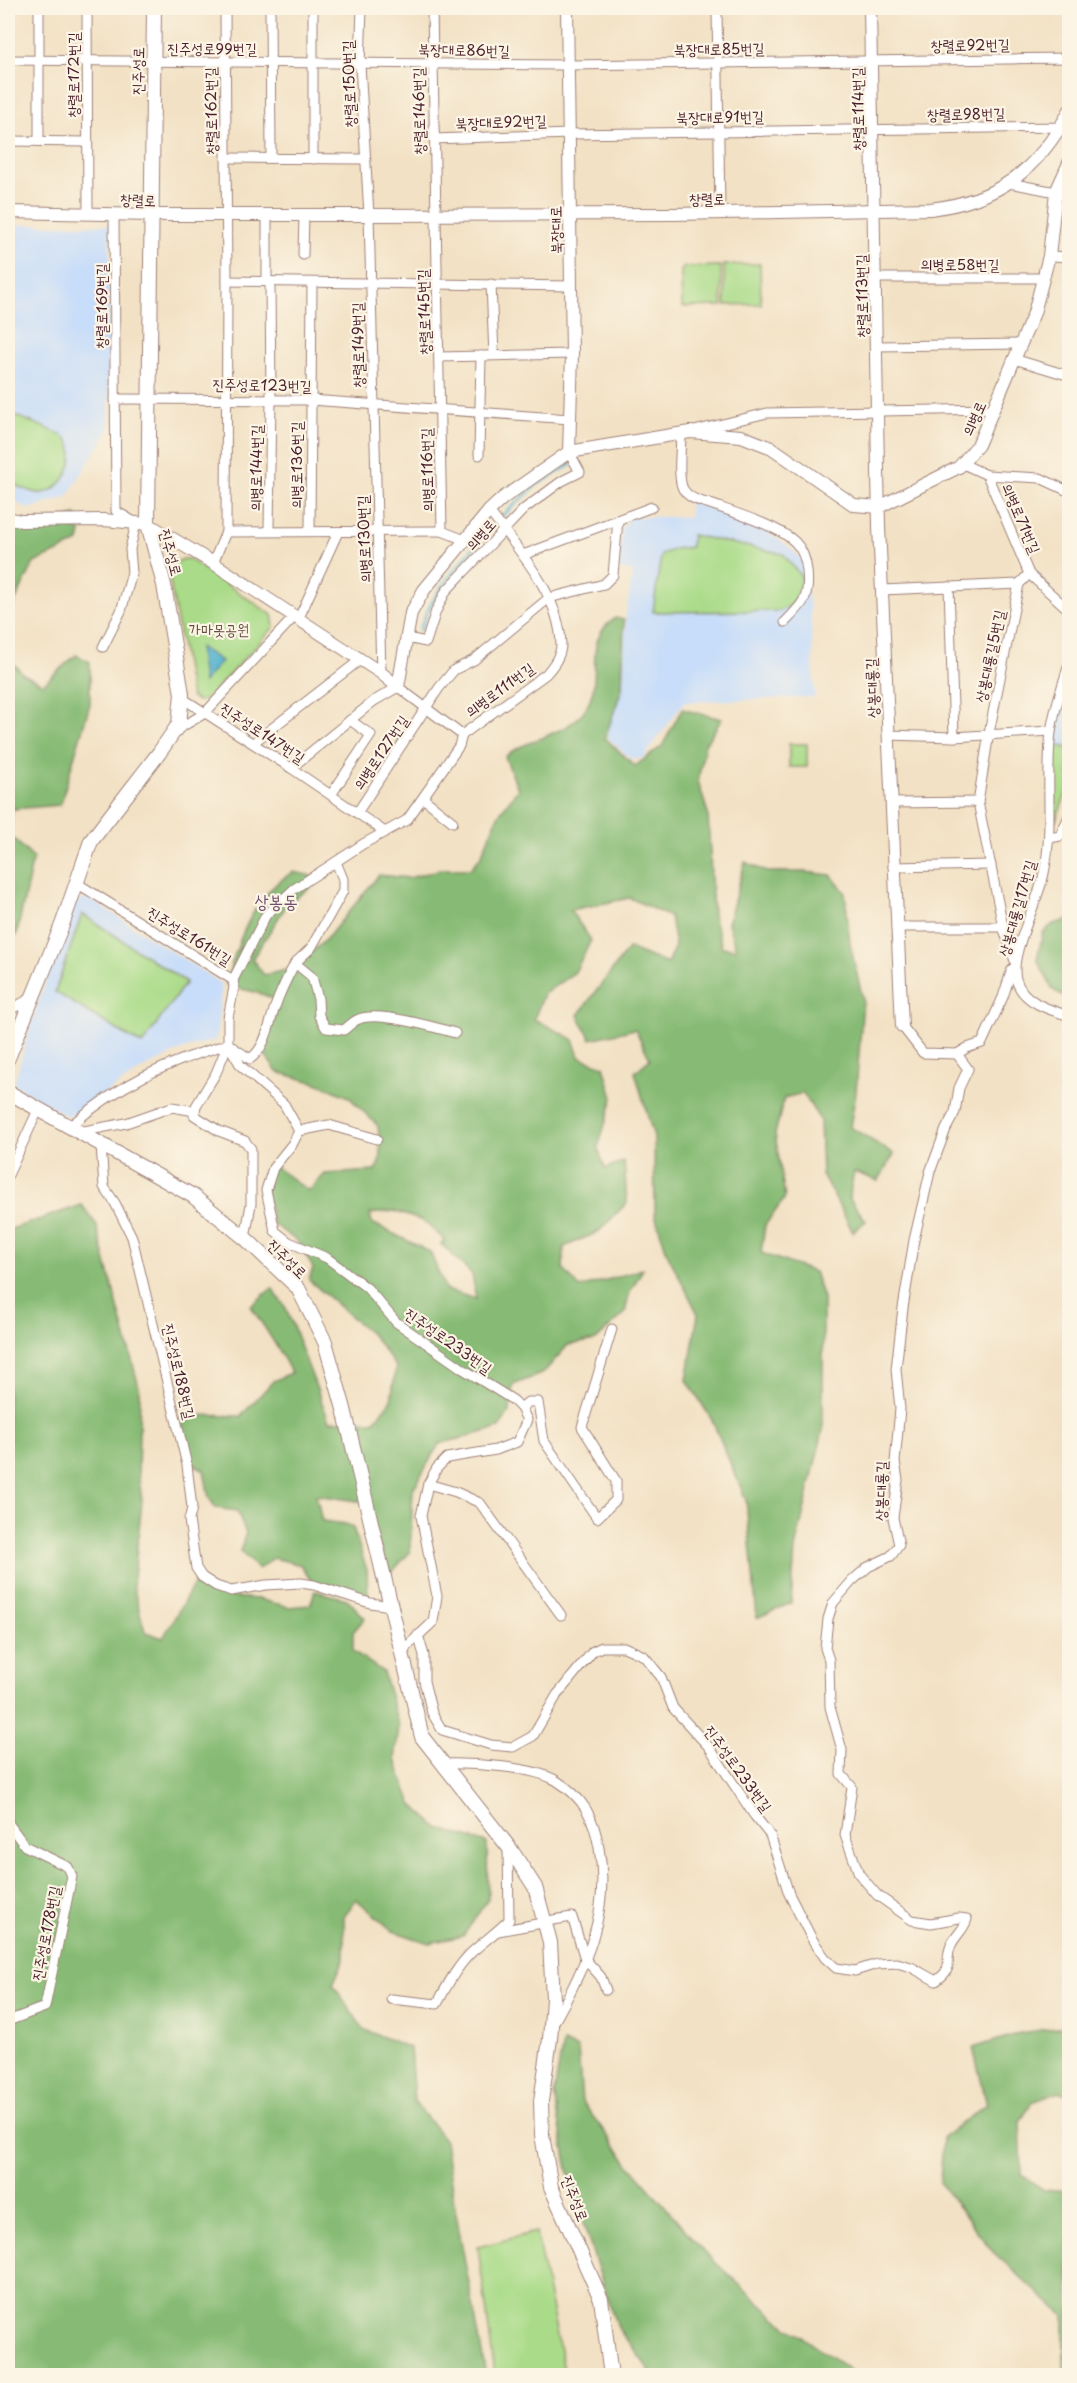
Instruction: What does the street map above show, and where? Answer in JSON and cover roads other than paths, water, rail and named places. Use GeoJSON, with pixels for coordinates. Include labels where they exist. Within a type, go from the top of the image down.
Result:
{"type":"FeatureCollection","features":[{"type":"Feature","properties":{"kind":"main road","name":"진주성로"},"geometry":{"type":"LineString","coordinates":[[8,1058],[62,926],[91,840],[179,724],[182,694],[164,585],[142,524],[149,399],[154,8]]}},
{"type":"Feature","properties":{"kind":"main road","name":"진주성로"},"geometry":{"type":"LineString","coordinates":[[8,1092],[194,1196],[245,1238],[298,1288],[325,1342],[344,1408],[422,1737],[508,1847],[536,1887],[550,1942],[553,1999],[541,2101],[542,2135],[551,2187],[601,2299],[611,2376]]}},
{"type":"Feature","properties":{"kind":"street"},"geometry":{"type":"LineString","coordinates":[[39,8],[39,141]]}},
{"type":"Feature","properties":{"kind":"street","name":"창렬로172번길"},"geometry":{"type":"LineString","coordinates":[[87,8],[88,213]]}},
{"type":"Feature","properties":{"kind":"street","name":"창렬로162번길"},"geometry":{"type":"LineString","coordinates":[[225,8],[227,281]]}},
{"type":"Feature","properties":{"kind":"street"},"geometry":{"type":"LineString","coordinates":[[270,8],[270,63]]}},
{"type":"Feature","properties":{"kind":"street"},"geometry":{"type":"LineString","coordinates":[[313,8],[313,159]]}},
{"type":"Feature","properties":{"kind":"street","name":"창렬로150번길"},"geometry":{"type":"LineString","coordinates":[[362,8],[360,64],[369,215]]}},
{"type":"Feature","properties":{"kind":"street","name":"창렬로146번길"},"geometry":{"type":"LineString","coordinates":[[432,8],[435,214]]}},
{"type":"Feature","properties":{"kind":"street","name":"북장대로"},"geometry":{"type":"LineString","coordinates":[[567,8],[572,286],[569,452]]}},
{"type":"Feature","properties":{"kind":"street"},"geometry":{"type":"LineString","coordinates":[[717,8],[720,213]]}},
{"type":"Feature","properties":{"kind":"street","name":"창렬로114번길"},"geometry":{"type":"LineString","coordinates":[[870,8],[874,211]]}},
{"type":"Feature","properties":{"kind":"street","name":"창렬로92번길"},"geometry":{"type":"LineString","coordinates":[[871,60],[1070,58]]}},
{"type":"Feature","properties":{"kind":"street","name":"진주성로99번길"},"geometry":{"type":"LineString","coordinates":[[8,60],[360,64]]}},
{"type":"Feature","properties":{"kind":"street","name":"북장대로85번길"},"geometry":{"type":"LineString","coordinates":[[567,65],[871,60]]}},
{"type":"Feature","properties":{"kind":"street","name":"진주성로99번길"},"geometry":{"type":"LineString","coordinates":[[270,63],[271,158]]}},
{"type":"Feature","properties":{"kind":"street","name":"북장대로86번길"},"geometry":{"type":"LineString","coordinates":[[360,64],[567,65]]}},
{"type":"Feature","properties":{"kind":"street","name":"창렬로"},"geometry":{"type":"LineString","coordinates":[[8,212],[152,215],[720,213],[874,211],[955,206],[978,199],[1009,183],[1065,125],[1070,110]]}},
{"type":"Feature","properties":{"kind":"street","name":"창렬로98번길"},"geometry":{"type":"LineString","coordinates":[[872,129],[1065,125]]}},
{"type":"Feature","properties":{"kind":"street","name":"북장대로91번길"},"geometry":{"type":"LineString","coordinates":[[569,134],[872,129]]}},
{"type":"Feature","properties":{"kind":"street","name":"북장대로92번길"},"geometry":{"type":"LineString","coordinates":[[434,139],[569,134]]}},
{"type":"Feature","properties":{"kind":"street"},"geometry":{"type":"LineString","coordinates":[[8,141],[88,142]]}},
{"type":"Feature","properties":{"kind":"street"},"geometry":{"type":"LineString","coordinates":[[226,158],[365,159]]}},
{"type":"Feature","properties":{"kind":"street","name":"의병로"},"geometry":{"type":"LineString","coordinates":[[686,433],[741,436],[772,448],[854,505],[879,507],[963,464],[978,445],[1034,312],[1049,256],[1056,192],[1070,161]]}},
{"type":"Feature","properties":{"kind":"street"},"geometry":{"type":"LineString","coordinates":[[1009,183],[1070,197]]}},
{"type":"Feature","properties":{"kind":"street","name":"창렬로113번길"},"geometry":{"type":"LineString","coordinates":[[874,211],[877,346],[1020,344]]}},
{"type":"Feature","properties":{"kind":"street","name":"창렬로169번길"},"geometry":{"type":"LineString","coordinates":[[114,213],[116,511],[142,524]]}},
{"type":"Feature","properties":{"kind":"street","name":"창렬로145번길"},"geometry":{"type":"LineString","coordinates":[[435,214],[440,410]]}},
{"type":"Feature","properties":{"kind":"street"},"geometry":{"type":"LineString","coordinates":[[267,215],[268,282]]}},
{"type":"Feature","properties":{"kind":"street"},"geometry":{"type":"LineString","coordinates":[[303,255],[304,215]]}},
{"type":"Feature","properties":{"kind":"street","name":"창렬로149번길"},"geometry":{"type":"LineString","coordinates":[[369,215],[374,405]]}},
{"type":"Feature","properties":{"kind":"street"},"geometry":{"type":"LineString","coordinates":[[1049,256],[1070,257]]}},
{"type":"Feature","properties":{"kind":"street","name":"의병로58번길"},"geometry":{"type":"LineString","coordinates":[[875,278],[1044,278]]}},
{"type":"Feature","properties":{"kind":"street","name":"창렬로149번길"},"geometry":{"type":"LineString","coordinates":[[227,281],[371,284]]}},
{"type":"Feature","properties":{"kind":"street","name":"의병로144번길"},"geometry":{"type":"LineString","coordinates":[[213,563],[226,532],[227,281]]}},
{"type":"Feature","properties":{"kind":"street","name":"의병로144번길"},"geometry":{"type":"LineString","coordinates":[[226,532],[269,530],[272,399],[268,282]]}},
{"type":"Feature","properties":{"kind":"street"},"geometry":{"type":"LineString","coordinates":[[310,400],[312,283]]}},
{"type":"Feature","properties":{"kind":"street"},"geometry":{"type":"LineString","coordinates":[[371,284],[572,286]]}},
{"type":"Feature","properties":{"kind":"street"},"geometry":{"type":"LineString","coordinates":[[492,284],[494,356]]}},
{"type":"Feature","properties":{"kind":"street","name":"상봉대룡길"},"geometry":{"type":"LineString","coordinates":[[877,346],[882,590],[902,1026],[923,1053],[957,1054],[982,1043],[1003,997],[1015,961]]}},
{"type":"Feature","properties":{"kind":"street"},"geometry":{"type":"LineString","coordinates":[[439,357],[572,354]]}},
{"type":"Feature","properties":{"kind":"street"},"geometry":{"type":"LineString","coordinates":[[479,454],[481,356]]}},
{"type":"Feature","properties":{"kind":"street"},"geometry":{"type":"LineString","coordinates":[[1014,359],[1070,376]]}},
{"type":"Feature","properties":{"kind":"street","name":"진주성로123번길"},"geometry":{"type":"LineString","coordinates":[[115,399],[310,400],[570,419]]}},
{"type":"Feature","properties":{"kind":"street","name":"의병로136번길"},"geometry":{"type":"LineString","coordinates":[[310,400],[310,531]]}},
{"type":"Feature","properties":{"kind":"street","name":"의병로130번길"},"geometry":{"type":"LineString","coordinates":[[374,405],[381,673]]}},
{"type":"Feature","properties":{"kind":"street","name":"의병로"},"geometry":{"type":"LineString","coordinates":[[398,687],[411,613],[424,590],[503,498],[569,452],[686,433],[767,413],[993,409]]}},
{"type":"Feature","properties":{"kind":"street","name":"의병로116번길"},"geometry":{"type":"LineString","coordinates":[[440,410],[442,531]]}},
{"type":"Feature","properties":{"kind":"street"},"geometry":{"type":"LineString","coordinates":[[686,433],[680,479],[683,489],[691,498],[756,520],[794,541],[802,552],[809,582],[806,600],[785,622]]}},
{"type":"Feature","properties":{"kind":"street","name":"의병로"},"geometry":{"type":"LineString","coordinates":[[407,638],[426,642],[436,611],[446,591],[503,530],[540,496],[580,472],[569,452]]}},
{"type":"Feature","properties":{"kind":"street","name":"의병로71번길"},"geometry":{"type":"LineString","coordinates":[[963,464],[987,475],[1040,478],[1070,492]]}},
{"type":"Feature","properties":{"kind":"street","name":"의병로71번길"},"geometry":{"type":"LineString","coordinates":[[987,475],[1029,573]]}},
{"type":"Feature","properties":{"kind":"street"},"geometry":{"type":"LineString","coordinates":[[523,555],[652,507]]}},
{"type":"Feature","properties":{"kind":"street","name":"의병로111번길"},"geometry":{"type":"LineString","coordinates":[[462,735],[546,674],[555,663],[561,647],[554,610],[549,597],[523,555],[489,512]]}},
{"type":"Feature","properties":{"kind":"street"},"geometry":{"type":"LineString","coordinates":[[8,518],[21,521],[104,520],[142,524],[213,563],[381,673],[462,735],[459,746],[407,820],[294,889],[266,915],[233,980]]}},
{"type":"Feature","properties":{"kind":"street"},"geometry":{"type":"LineString","coordinates":[[427,707],[454,670],[474,660],[549,597],[604,584],[613,574],[618,520]]}},
{"type":"Feature","properties":{"kind":"street"},"geometry":{"type":"LineString","coordinates":[[103,647],[121,611],[132,573],[130,549],[142,524]]}},
{"type":"Feature","properties":{"kind":"street","name":"의병로136번길"},"geometry":{"type":"LineString","coordinates":[[269,530],[338,532]]}},
{"type":"Feature","properties":{"kind":"street","name":"의병로116번길"},"geometry":{"type":"LineString","coordinates":[[338,532],[442,531],[465,540]]}},
{"type":"Feature","properties":{"kind":"street"},"geometry":{"type":"LineString","coordinates":[[173,732],[205,713],[296,618],[338,532]]}},
{"type":"Feature","properties":{"kind":"street"},"geometry":{"type":"LineString","coordinates":[[882,590],[1019,584],[1029,573],[1070,611]]}},
{"type":"Feature","properties":{"kind":"street","name":"상봉대룡길5번길"},"geometry":{"type":"LineString","coordinates":[[989,734],[1019,584]]}},
{"type":"Feature","properties":{"kind":"street","name":"상봉대룡길5번길"},"geometry":{"type":"LineString","coordinates":[[949,587],[954,737]]}},
{"type":"Feature","properties":{"kind":"street"},"geometry":{"type":"LineString","coordinates":[[253,744],[360,660]]}},
{"type":"Feature","properties":{"kind":"street"},"geometry":{"type":"LineString","coordinates":[[888,735],[954,737],[1051,731],[1070,661]]}},
{"type":"Feature","properties":{"kind":"street"},"geometry":{"type":"LineString","coordinates":[[291,768],[374,701],[398,687]]}},
{"type":"Feature","properties":{"kind":"street","name":"진주성로147번길"},"geometry":{"type":"LineString","coordinates":[[182,694],[182,698],[385,832]]}},
{"type":"Feature","properties":{"kind":"street","name":"의병로127번길"},"geometry":{"type":"LineString","coordinates":[[357,813],[427,707]]}},
{"type":"Feature","properties":{"kind":"street"},"geometry":{"type":"LineString","coordinates":[[331,795],[371,735],[350,720]]}},
{"type":"Feature","properties":{"kind":"street","name":"상봉대룡길17번길"},"geometry":{"type":"LineString","coordinates":[[1051,731],[1048,803],[1050,838],[1044,874],[1015,961],[1016,978],[1022,992],[1045,1008],[1070,1016]]}},
{"type":"Feature","properties":{"kind":"street"},"geometry":{"type":"LineString","coordinates":[[989,734],[978,802],[1003,927],[1015,961]]}},
{"type":"Feature","properties":{"kind":"street"},"geometry":{"type":"LineString","coordinates":[[423,798],[453,822]]}},
{"type":"Feature","properties":{"kind":"street"},"geometry":{"type":"LineString","coordinates":[[891,803],[978,802]]}},
{"type":"Feature","properties":{"kind":"street"},"geometry":{"type":"LineString","coordinates":[[1050,838],[1060,836],[1070,814]]}},
{"type":"Feature","properties":{"kind":"street"},"geometry":{"type":"LineString","coordinates":[[228,1044],[250,1059],[256,1054],[295,963],[311,948],[343,891],[343,879],[336,862]]}},
{"type":"Feature","properties":{"kind":"street"},"geometry":{"type":"LineString","coordinates":[[893,867],[990,865]]}},
{"type":"Feature","properties":{"kind":"street","name":"진주성로161번길"},"geometry":{"type":"LineString","coordinates":[[75,882],[233,980],[234,987],[228,1018],[228,1044]]}},
{"type":"Feature","properties":{"kind":"street"},"geometry":{"type":"LineString","coordinates":[[896,927],[1003,927]]}},
{"type":"Feature","properties":{"kind":"street"},"geometry":{"type":"LineString","coordinates":[[295,963],[312,978],[318,999],[319,1016],[326,1028],[344,1030],[358,1019],[372,1016],[402,1020],[455,1033]]}},
{"type":"Feature","properties":{"kind":"street"},"geometry":{"type":"LineString","coordinates":[[8,1011],[33,997]]}},
{"type":"Feature","properties":{"kind":"street"},"geometry":{"type":"LineString","coordinates":[[228,1044],[216,1073],[196,1106],[194,1115],[219,1131],[245,1141],[251,1149],[251,1204],[245,1238]]}},
{"type":"Feature","properties":{"kind":"street"},"geometry":{"type":"LineString","coordinates":[[74,1130],[97,1103],[138,1078],[180,1059],[228,1044]]}},
{"type":"Feature","properties":{"kind":"street"},"geometry":{"type":"LineString","coordinates":[[228,1044],[241,1066],[284,1104],[299,1131],[329,1125],[377,1139]]}},
{"type":"Feature","properties":{"kind":"street","name":"상봉대룡길"},"geometry":{"type":"LineString","coordinates":[[929,1979],[936,1981],[944,1974],[950,1964],[949,1948],[965,1926],[967,1919],[959,1918],[931,1923],[912,1920],[877,1895],[860,1874],[845,1835],[852,1787],[841,1774],[842,1750],[830,1707],[830,1660],[825,1648],[833,1603],[868,1566],[891,1556],[898,1545],[892,1518],[898,1480],[895,1462],[900,1409],[896,1369],[903,1308],[914,1240],[930,1172],[955,1112],[959,1088],[968,1069],[957,1054]]}},
{"type":"Feature","properties":{"kind":"street"},"geometry":{"type":"LineString","coordinates":[[74,1130],[138,1120],[150,1113],[172,1107],[195,1111]]}},
{"type":"Feature","properties":{"kind":"street"},"geometry":{"type":"LineString","coordinates":[[8,1175],[39,1108]]}},
{"type":"Feature","properties":{"kind":"street","name":"진주성로233번길"},"geometry":{"type":"LineString","coordinates":[[299,1131],[293,1143],[273,1168],[266,1190],[276,1231],[289,1242],[327,1258],[367,1288],[396,1322],[463,1369],[513,1400],[521,1408],[528,1402],[538,1402],[544,1442],[597,1518],[616,1500],[616,1481],[582,1426],[612,1329]]}},
{"type":"Feature","properties":{"kind":"street","name":"진주성로188번길"},"geometry":{"type":"LineString","coordinates":[[101,1145],[104,1187],[116,1203],[132,1237],[187,1465],[192,1508],[189,1520],[194,1565],[202,1577],[216,1586],[231,1591],[266,1585],[301,1583],[370,1603],[391,1606]]}},
{"type":"Feature","properties":{"kind":"street"},"geometry":{"type":"LineString","coordinates":[[401,1652],[432,1622],[437,1596],[422,1516],[428,1484],[437,1468],[447,1458],[496,1450],[517,1442],[526,1420],[521,1408]]}},
{"type":"Feature","properties":{"kind":"street"},"geometry":{"type":"LineString","coordinates":[[428,1484],[456,1492],[480,1503],[561,1615]]}},
{"type":"Feature","properties":{"kind":"street","name":"진주성로233번길"},"geometry":{"type":"LineString","coordinates":[[418,1635],[424,1655],[424,1681],[432,1713],[442,1730],[491,1745],[513,1747],[533,1736],[558,1695],[593,1651],[602,1647],[624,1647],[644,1656],[660,1677],[673,1708],[709,1747],[770,1835],[789,1894],[812,1939],[825,1958],[836,1968],[855,1971],[877,1964],[897,1963],[912,1967],[929,1979]]}},
{"type":"Feature","properties":{"kind":"street","name":"진주성로"},"geometry":{"type":"LineString","coordinates":[[441,1764],[472,1763],[530,1772],[555,1780],[576,1795],[590,1813],[604,1871],[602,1905],[585,1959],[551,2027]]}},
{"type":"Feature","properties":{"kind":"street","name":"진주성로178번길"},"geometry":{"type":"LineString","coordinates":[[8,1823],[25,1846],[68,1867],[72,1876],[45,2007],[8,2021]]}},
{"type":"Feature","properties":{"kind":"street"},"geometry":{"type":"LineString","coordinates":[[391,1999],[437,2004],[452,1977],[472,1952],[509,1920],[508,1847]]}},
{"type":"Feature","properties":{"kind":"street"},"geometry":{"type":"LineString","coordinates":[[553,1920],[572,1917],[585,1959],[601,1977],[606,1990]]}},
{"type":"Feature","properties":{"kind":"street"},"geometry":{"type":"LineString","coordinates":[[498,1931],[537,1924]]}},
{"type":"Feature","properties":{"kind":"water"},"geometry":{"type":"Polygon","coordinates":[[[199,647],[221,661],[203,683],[199,647]]]}},
{"type":"Feature","properties":{"kind":"waterway"},"geometry":{"type":"LineString","coordinates":[[502,516],[538,484],[572,464]]}},
{"type":"Feature","properties":{"kind":"waterway"},"geometry":{"type":"LineString","coordinates":[[420,630],[441,587],[491,526]]}},
{"type":"Feature","properties":{"kind":"district","name":"상봉동"},"geometry":{"type":"Point","coordinates":[276,900]}},
{"type":"Feature","properties":{"kind":"park label","name":"가마못공원"},"geometry":{"type":"Point","coordinates":[219,628]}}]}
